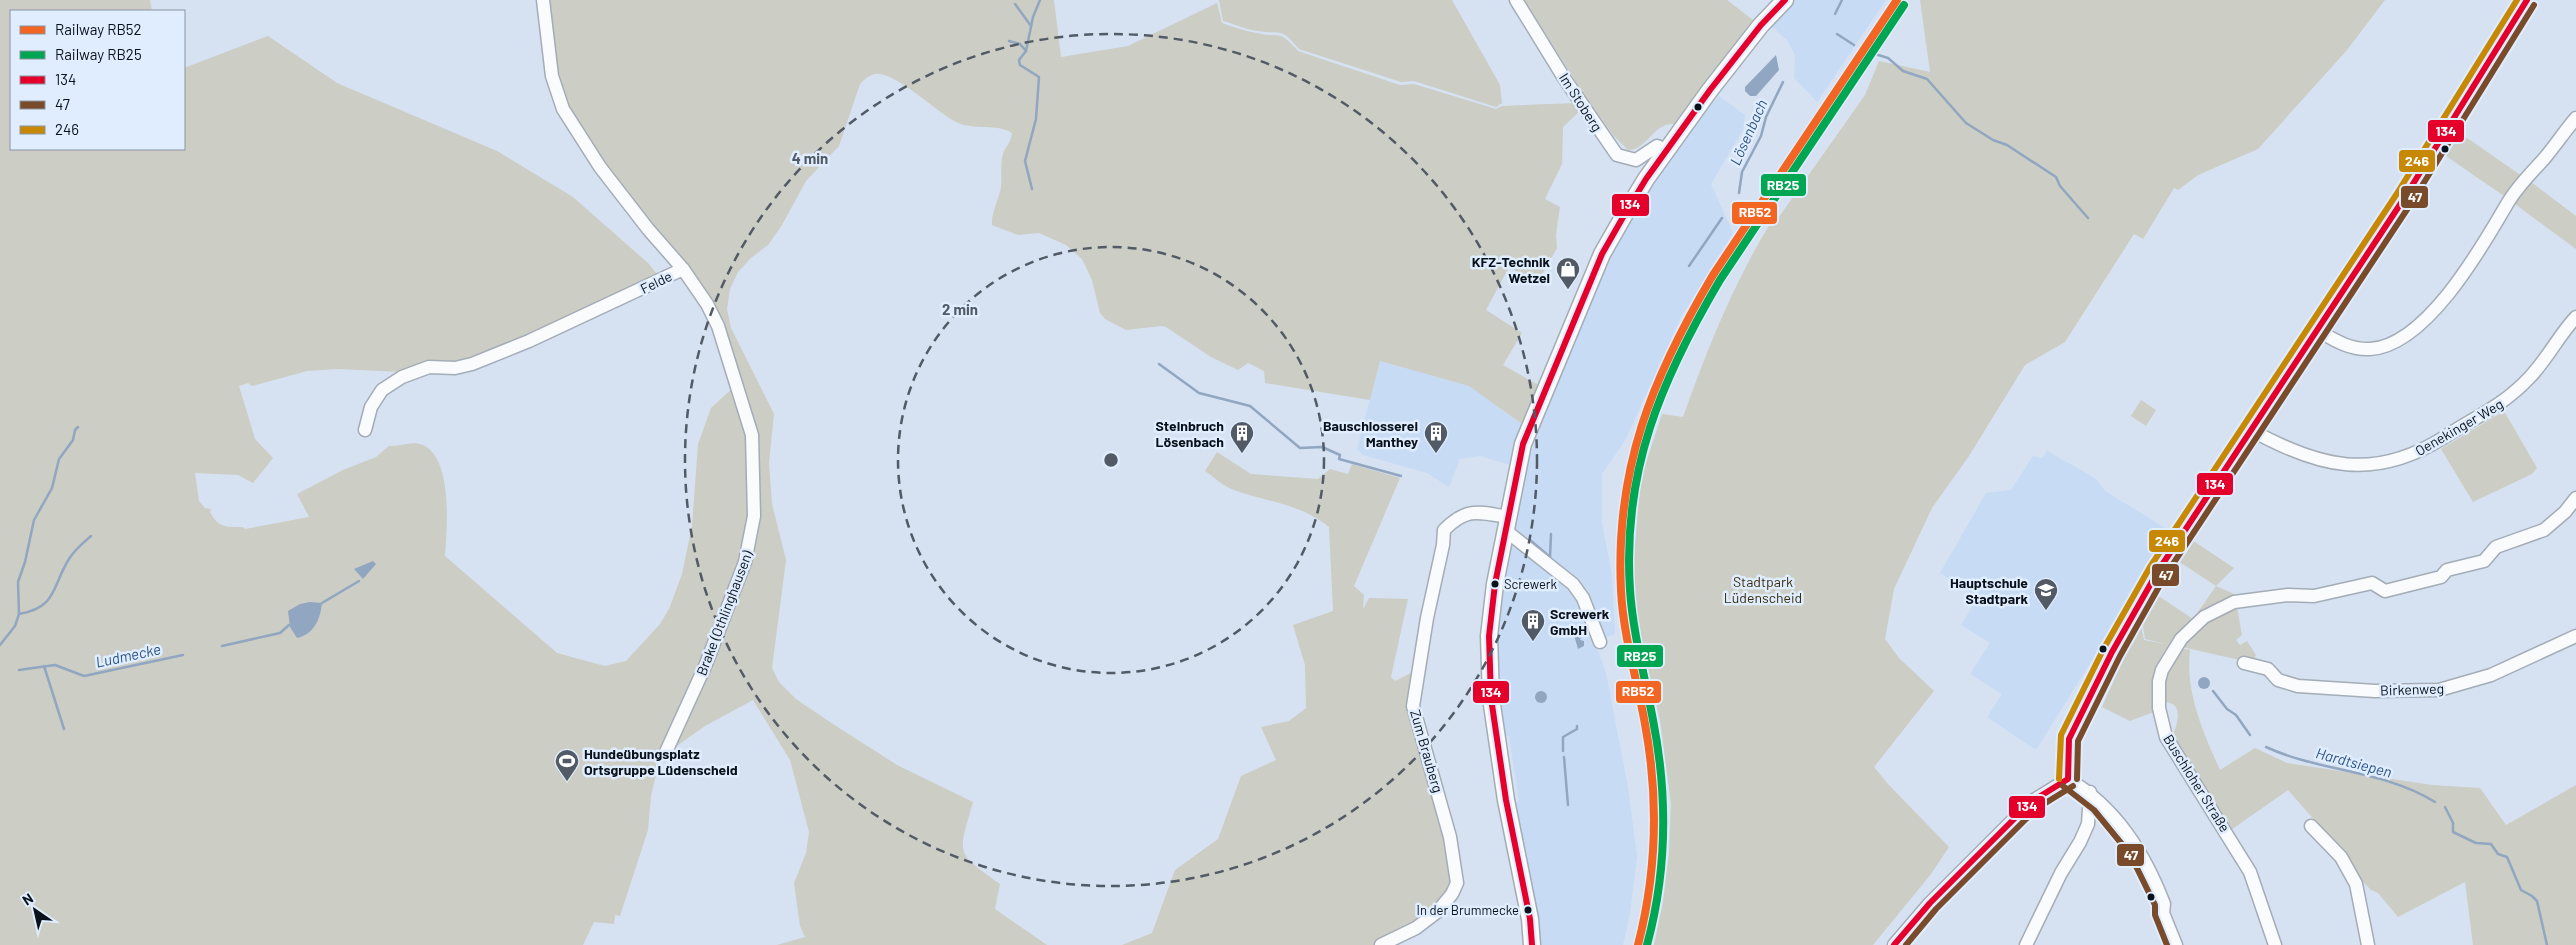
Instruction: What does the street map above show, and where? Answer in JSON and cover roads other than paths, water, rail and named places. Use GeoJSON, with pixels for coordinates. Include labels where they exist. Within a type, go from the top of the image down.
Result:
{"type":"FeatureCollection","features":[{"type":"Feature","properties":{"kind":"main road"},"geometry":{"type":"LineString","coordinates":[[1532,945],[1529,910],[1506,800],[1491,698],[1489,636],[1495,584],[1523,444],[1598,263],[1631,204],[1667,150],[1746,43],[1785,0]]}},
{"type":"Feature","properties":{"kind":"street","name":"Felde"},"geometry":{"type":"LineString","coordinates":[[365,430],[371,408],[382,390],[402,377],[428,368],[455,368],[472,364],[515,348],[683,269],[648,229],[600,167],[562,109],[552,76],[543,0]]}},
{"type":"Feature","properties":{"kind":"street","name":"Im Stoberg"},"geometry":{"type":"LineString","coordinates":[[1516,0],[1569,86],[1617,156],[1636,160],[1657,146],[1667,150]]}},
{"type":"Feature","properties":{"kind":"street"},"geometry":{"type":"LineString","coordinates":[[2068,779],[2070,739],[2112,652],[2158,572],[2402,200],[2527,0]]}},
{"type":"Feature","properties":{"kind":"street"},"geometry":{"type":"LineString","coordinates":[[2318,330],[2342,344],[2357,348],[2380,347],[2402,339],[2432,311],[2461,278],[2523,181],[2576,118]]}},
{"type":"Feature","properties":{"kind":"street","name":"Brake (Othlinghausen)"},"geometry":{"type":"LineString","coordinates":[[665,754],[706,664],[745,562],[754,516],[755,490],[752,435],[718,326],[707,304],[683,269]]}},
{"type":"Feature","properties":{"kind":"street","name":"Oenekinger Weg"},"geometry":{"type":"LineString","coordinates":[[2251,430],[2297,452],[2337,464],[2380,465],[2419,452],[2479,418],[2513,395],[2543,363],[2576,317]]}},
{"type":"Feature","properties":{"kind":"street","name":"Buschloher Straße"},"geometry":{"type":"LineString","coordinates":[[2275,945],[2250,872],[2166,737],[2160,720],[2159,681],[2171,654],[2196,623],[2212,611],[2231,603],[2288,595],[2314,596],[2372,583],[2385,591],[2440,577],[2447,570],[2484,561],[2496,547],[2544,530],[2565,512],[2576,498]]}},
{"type":"Feature","properties":{"kind":"street","name":"Zum Brauberg"},"geometry":{"type":"LineString","coordinates":[[1381,945],[1416,928],[1437,912],[1452,894],[1457,883],[1450,837],[1414,706],[1427,618],[1444,545],[1444,530],[1458,518],[1472,512],[1506,523]]}},
{"type":"Feature","properties":{"kind":"street"},"geometry":{"type":"LineString","coordinates":[[1506,523],[1573,584],[1582,598],[1600,642]]}},
{"type":"Feature","properties":{"kind":"street","name":"Birkenweg"},"geometry":{"type":"LineString","coordinates":[[2244,663],[2268,669],[2278,680],[2298,686],[2375,691],[2439,690],[2491,675],[2576,636]]}},
{"type":"Feature","properties":{"kind":"street"},"geometry":{"type":"LineString","coordinates":[[2068,779],[2090,792],[2107,808],[2140,851],[2162,899],[2171,944]]}},
{"type":"Feature","properties":{"kind":"street"},"geometry":{"type":"LineString","coordinates":[[1894,945],[1930,903],[2020,813],[2040,796],[2068,779]]}},
{"type":"Feature","properties":{"kind":"street"},"geometry":{"type":"LineString","coordinates":[[2026,945],[2056,882],[2088,824],[2090,792]]}},
{"type":"Feature","properties":{"kind":"street"},"geometry":{"type":"LineString","coordinates":[[2311,826],[2341,857],[2352,878],[2368,945]]}},
{"type":"Feature","properties":{"kind":"waterway"},"geometry":{"type":"LineString","coordinates":[[1032,189],[1025,161],[1036,119],[1039,77],[1020,65],[1019,60],[1026,51],[1033,17],[1040,0]]}},
{"type":"Feature","properties":{"kind":"waterway","name":"Lösenbach"},"geometry":{"type":"LineString","coordinates":[[1835,14],[1842,0]]}},
{"type":"Feature","properties":{"kind":"waterway"},"geometry":{"type":"LineString","coordinates":[[1015,4],[1031,26]]}},
{"type":"Feature","properties":{"kind":"waterway"},"geometry":{"type":"LineString","coordinates":[[1837,34],[1854,45]]}},
{"type":"Feature","properties":{"kind":"waterway"},"geometry":{"type":"LineString","coordinates":[[1009,41],[1020,44],[1026,51]]}},
{"type":"Feature","properties":{"kind":"waterway"},"geometry":{"type":"LineString","coordinates":[[1875,54],[1888,58],[1903,71],[1927,79],[1966,123],[1993,140],[2007,145],[2056,177],[2060,186],[2088,218]]}},
{"type":"Feature","properties":{"kind":"waterway","name":"Lösenbach"},"geometry":{"type":"LineString","coordinates":[[1739,193],[1742,172],[1761,136],[1766,117],[1783,82]]}},
{"type":"Feature","properties":{"kind":"waterway","name":"Lösenbach"},"geometry":{"type":"LineString","coordinates":[[1689,266],[1722,218]]}},
{"type":"Feature","properties":{"kind":"waterway"},"geometry":{"type":"LineString","coordinates":[[1159,364],[1199,393],[1250,406],[1300,448],[1322,447],[1340,455],[1339,459],[1401,476]]}},
{"type":"Feature","properties":{"kind":"waterway"},"geometry":{"type":"LineString","coordinates":[[0,645],[15,626],[19,614],[18,582],[25,562],[34,520],[52,488],[59,459],[73,440],[75,430],[78,427]]}},
{"type":"Feature","properties":{"kind":"waterway","name":"Lösenbach"},"geometry":{"type":"LineString","coordinates":[[1550,557],[1551,534]]}},
{"type":"Feature","properties":{"kind":"waterway"},"geometry":{"type":"LineString","coordinates":[[19,614],[40,607],[47,601],[71,555],[91,536]]}},
{"type":"Feature","properties":{"kind":"waterway"},"geometry":{"type":"LineString","coordinates":[[1530,540],[1550,557]]}},
{"type":"Feature","properties":{"kind":"waterway","name":"Ludmecke"},"geometry":{"type":"LineString","coordinates":[[322,603],[359,581]]}},
{"type":"Feature","properties":{"kind":"waterway","name":"Ludmecke"},"geometry":{"type":"LineString","coordinates":[[222,646],[280,633],[289,625]]}},
{"type":"Feature","properties":{"kind":"waterway","name":"Ludmecke"},"geometry":{"type":"LineString","coordinates":[[19,670],[55,665],[84,676],[183,655]]}},
{"type":"Feature","properties":{"kind":"waterway"},"geometry":{"type":"LineString","coordinates":[[44,666],[64,729]]}},
{"type":"Feature","properties":{"kind":"waterway","name":"Hardtsiepen"},"geometry":{"type":"LineString","coordinates":[[2213,691],[2227,709],[2236,715],[2250,735]]}},
{"type":"Feature","properties":{"kind":"waterway","name":"Lösenbach"},"geometry":{"type":"LineString","coordinates":[[1563,751],[1563,737],[1577,729],[1577,726]]}},
{"type":"Feature","properties":{"kind":"waterway","name":"Hardtsiepen"},"geometry":{"type":"LineString","coordinates":[[2266,747],[2308,762],[2395,783],[2435,802]]}},
{"type":"Feature","properties":{"kind":"waterway","name":"Lösenbach"},"geometry":{"type":"LineString","coordinates":[[1564,757],[1568,805]]}},
{"type":"Feature","properties":{"kind":"waterway","name":"Hardtsiepen"},"geometry":{"type":"LineString","coordinates":[[2445,807],[2453,823],[2453,832],[2476,843],[2491,844],[2498,854],[2507,857],[2521,890],[2537,901],[2547,945]]}},
{"type":"Feature","properties":{"kind":"rail line","name":"RB52"},"geometry":{"type":"LineString","coordinates":[[1638,945],[1649,890],[1654,835],[1654,807],[1649,752],[1642,707],[1627,640],[1622,607],[1621,546],[1624,504],[1631,464],[1642,425],[1656,388],[1691,313],[1713,275],[1897,0]]}},
{"type":"Feature","properties":{"kind":"rail line","name":"RB25"},"geometry":{"type":"LineString","coordinates":[[1647,945],[1654,917],[1662,861],[1663,805],[1658,748],[1636,639],[1630,590],[1629,547],[1632,505],[1639,466],[1663,391],[1680,354],[1720,280],[1904,5]]}},
{"type":"Feature","properties":{"kind":"place","name":"KFZ-Technik Wetzel"},"geometry":{"type":"Point","coordinates":[1568,290]}},
{"type":"Feature","properties":{"kind":"place","name":"Steinbruch Lösenbach"},"geometry":{"type":"Point","coordinates":[1242,454]}},
{"type":"Feature","properties":{"kind":"place","name":"Bauschlosserei Manthey"},"geometry":{"type":"Point","coordinates":[1436,454]}},
{"type":"Feature","properties":{"kind":"place","name":"Screwerk"},"geometry":{"type":"Point","coordinates":[1495,584]}},
{"type":"Feature","properties":{"kind":"place","name":"Hauptschule Stadtpark"},"geometry":{"type":"Point","coordinates":[2046,611]}},
{"type":"Feature","properties":{"kind":"place","name":"Screwerk GmbH"},"geometry":{"type":"Point","coordinates":[1533,642]}},
{"type":"Feature","properties":{"kind":"place","name":"Hundeübungsplatz Ortsgruppe Lüdenscheid"},"geometry":{"type":"Point","coordinates":[567,782]}},
{"type":"Feature","properties":{"kind":"place","name":"In der Brummecke"},"geometry":{"type":"Point","coordinates":[1528,910]}},
{"type":"Feature","properties":{"kind":"park label","name":"Stadtpark Lüdenscheid"},"geometry":{"type":"Point","coordinates":[1763,590]}}]}
